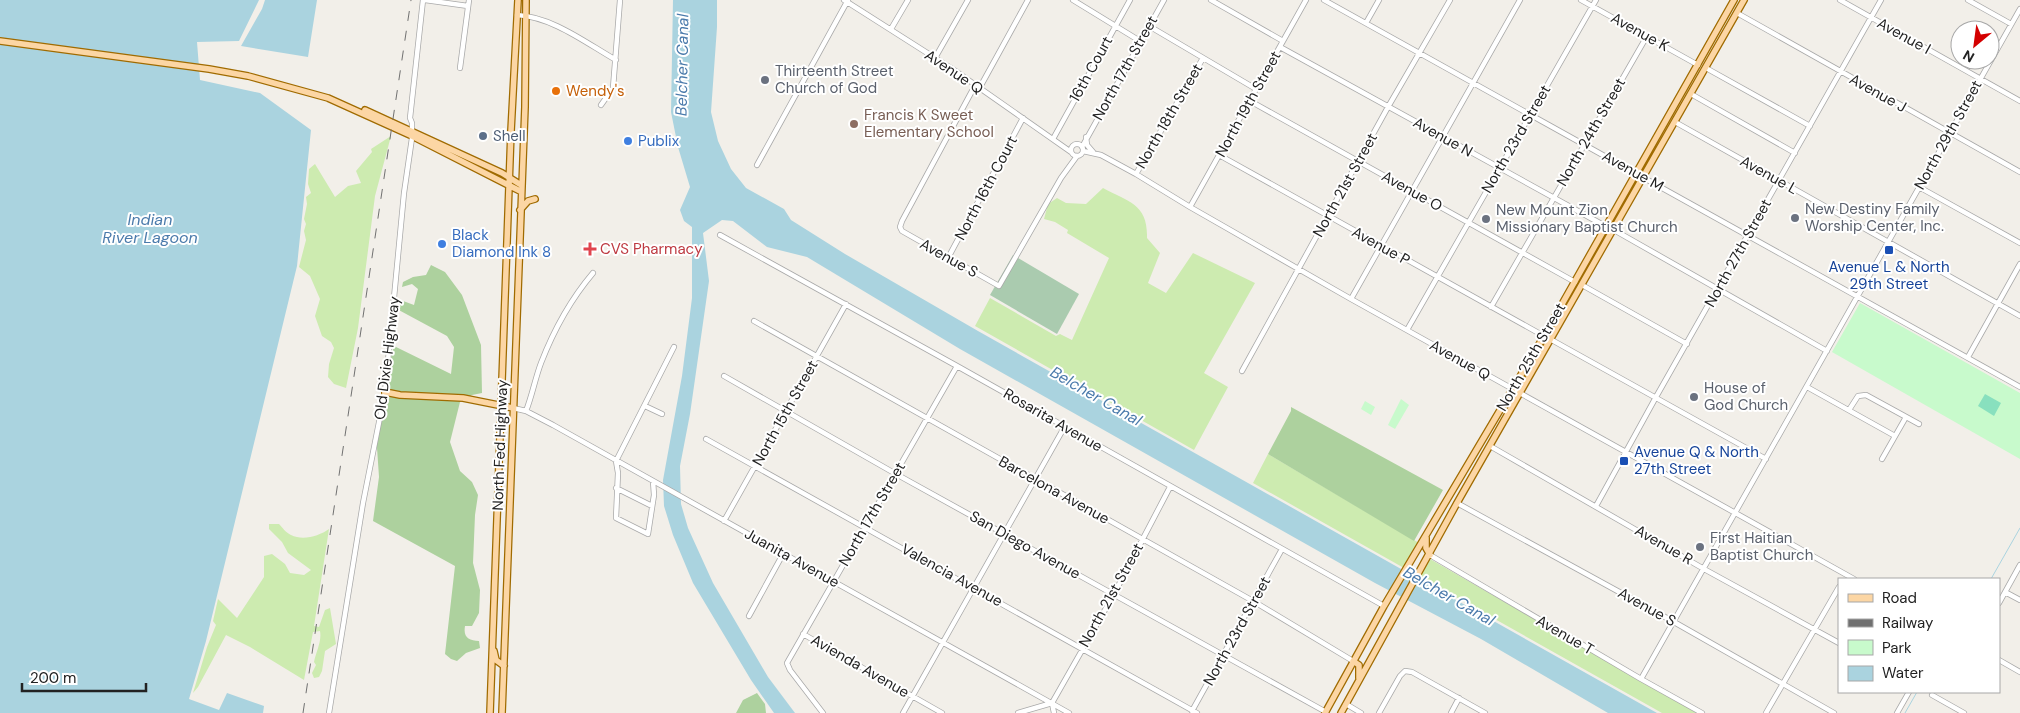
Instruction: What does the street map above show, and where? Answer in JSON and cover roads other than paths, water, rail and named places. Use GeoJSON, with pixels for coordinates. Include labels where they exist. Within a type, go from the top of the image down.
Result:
{"type":"FeatureCollection","features":[{"type":"Feature","properties":{"kind":"main road","name":"North Fed Highway"},"geometry":{"type":"LineString","coordinates":[[490,713],[509,178],[518,0]]}},
{"type":"Feature","properties":{"kind":"main road","name":"North Fed Highway"},"geometry":{"type":"LineString","coordinates":[[502,713],[525,107],[526,0]]}},
{"type":"Feature","properties":{"kind":"main road","name":"North 25th Street"},"geometry":{"type":"LineString","coordinates":[[1326,713],[1384,606],[1576,282],[1734,0]]}},
{"type":"Feature","properties":{"kind":"main road","name":"North 25th Street"},"geometry":{"type":"LineString","coordinates":[[1343,712],[1457,504],[1744,0]]}},
{"type":"Feature","properties":{"kind":"main road"},"geometry":{"type":"LineString","coordinates":[[0,41],[217,70],[248,76],[336,100],[410,130],[509,178],[521,188]]}},
{"type":"Feature","properties":{"kind":"main road"},"geometry":{"type":"LineString","coordinates":[[1680,114],[1680,107],[1699,74],[1698,65]]}},
{"type":"Feature","properties":{"kind":"main road"},"geometry":{"type":"LineString","coordinates":[[336,100],[509,185],[521,188]]}},
{"type":"Feature","properties":{"kind":"main road"},"geometry":{"type":"LineString","coordinates":[[520,210],[528,201],[535,199]]}},
{"type":"Feature","properties":{"kind":"main road"},"geometry":{"type":"LineString","coordinates":[[1557,329],[1557,322],[1576,289],[1576,282]]}},
{"type":"Feature","properties":{"kind":"main road"},"geometry":{"type":"LineString","coordinates":[[384,392],[400,395],[463,398],[513,408]]}},
{"type":"Feature","properties":{"kind":"main road"},"geometry":{"type":"LineString","coordinates":[[1426,536],[1426,548],[1430,556]]}},
{"type":"Feature","properties":{"kind":"main road"},"geometry":{"type":"LineString","coordinates":[[493,647],[496,660],[504,666]]}},
{"type":"Feature","properties":{"kind":"main road"},"geometry":{"type":"LineString","coordinates":[[1354,661],[1359,665],[1359,680]]}},
{"type":"Feature","properties":{"kind":"street"},"geometry":{"type":"LineString","coordinates":[[424,0],[468,6]]}},
{"type":"Feature","properties":{"kind":"street","name":"Old Dixie Highway"},"geometry":{"type":"LineString","coordinates":[[329,713],[384,392],[404,193],[412,138],[410,118],[424,0]]}},
{"type":"Feature","properties":{"kind":"street"},"geometry":{"type":"LineString","coordinates":[[460,68],[469,0]]}},
{"type":"Feature","properties":{"kind":"street"},"geometry":{"type":"LineString","coordinates":[[602,105],[613,88],[620,0]]}},
{"type":"Feature","properties":{"kind":"street"},"geometry":{"type":"LineString","coordinates":[[891,30],[908,0]]}},
{"type":"Feature","properties":{"kind":"street"},"geometry":{"type":"LineString","coordinates":[[935,58],[968,0]]}},
{"type":"Feature","properties":{"kind":"street"},"geometry":{"type":"LineString","coordinates":[[979,89],[1028,0]]}},
{"type":"Feature","properties":{"kind":"street"},"geometry":{"type":"LineString","coordinates":[[1073,0],[1140,41]]}},
{"type":"Feature","properties":{"kind":"street","name":"16th Court"},"geometry":{"type":"LineString","coordinates":[[1053,139],[1130,0]]}},
{"type":"Feature","properties":{"kind":"street","name":"North 17th Street"},"geometry":{"type":"LineString","coordinates":[[999,286],[1164,0]]}},
{"type":"Feature","properties":{"kind":"street"},"geometry":{"type":"LineString","coordinates":[[1211,0],[1283,41]]}},
{"type":"Feature","properties":{"kind":"street","name":"North 19th Street"},"geometry":{"type":"LineString","coordinates":[[1190,207],[1306,0]]}},
{"type":"Feature","properties":{"kind":"street","name":"Avenue M"},"geometry":{"type":"LineString","coordinates":[[1324,0],[2020,387]]}},
{"type":"Feature","properties":{"kind":"street"},"geometry":{"type":"LineString","coordinates":[[1366,23],[1379,0]]}},
{"type":"Feature","properties":{"kind":"street","name":"North 21st Street"},"geometry":{"type":"LineString","coordinates":[[1242,371],[1388,107],[1450,0]]}},
{"type":"Feature","properties":{"kind":"street"},"geometry":{"type":"LineString","coordinates":[[1351,299],[1520,0]]}},
{"type":"Feature","properties":{"kind":"street","name":"Avenue K"},"geometry":{"type":"LineString","coordinates":[[1581,0],[1698,65]]}},
{"type":"Feature","properties":{"kind":"street","name":"North 23rd Street"},"geometry":{"type":"LineString","coordinates":[[1406,330],[1596,0]]}},
{"type":"Feature","properties":{"kind":"street","name":"Avenue I"},"geometry":{"type":"LineString","coordinates":[[1840,0],[2020,101]]}},
{"type":"Feature","properties":{"kind":"street","name":"North 27th Street"},"geometry":{"type":"LineString","coordinates":[[1596,506],[1881,0]]}},
{"type":"Feature","properties":{"kind":"street"},"geometry":{"type":"LineString","coordinates":[[1968,0],[2011,24]]}},
{"type":"Feature","properties":{"kind":"street"},"geometry":{"type":"LineString","coordinates":[[757,165],[846,1]]}},
{"type":"Feature","properties":{"kind":"street","name":"Avenue Q"},"geometry":{"type":"LineString","coordinates":[[846,1],[935,58],[1063,145],[1077,151],[1102,155],[1351,299],[1736,513],[1844,577]]}},
{"type":"Feature","properties":{"kind":"street","name":"North 29th Street"},"geometry":{"type":"LineString","coordinates":[[1641,679],[2020,9]]}},
{"type":"Feature","properties":{"kind":"street","name":"Avenue J"},"geometry":{"type":"LineString","coordinates":[[1737,13],[2020,172]]}},
{"type":"Feature","properties":{"kind":"street"},"geometry":{"type":"LineString","coordinates":[[517,15],[526,15],[547,21],[616,60]]}},
{"type":"Feature","properties":{"kind":"street"},"geometry":{"type":"LineString","coordinates":[[1148,26],[1256,90]]}},
{"type":"Feature","properties":{"kind":"street","name":"North 24th Street"},"geometry":{"type":"LineString","coordinates":[[1491,307],[1647,36]]}},
{"type":"Feature","properties":{"kind":"street","name":"Avenue N"},"geometry":{"type":"LineString","coordinates":[[1280,47],[1443,138],[1607,226]]}},
{"type":"Feature","properties":{"kind":"street","name":"North 18th Street"},"geometry":{"type":"LineString","coordinates":[[1136,174],[1203,58]]}},
{"type":"Feature","properties":{"kind":"street"},"geometry":{"type":"LineString","coordinates":[[1706,68],[1810,126]]}},
{"type":"Feature","properties":{"kind":"street","name":"Avenue S"},"geometry":{"type":"LineString","coordinates":[[979,89],[972,90],[900,227],[902,231],[999,286]]}},
{"type":"Feature","properties":{"kind":"street"},"geometry":{"type":"LineString","coordinates":[[1691,94],[1795,153]]}},
{"type":"Feature","properties":{"kind":"street","name":"Avenue O"},"geometry":{"type":"LineString","coordinates":[[1250,101],[1576,282]]}},
{"type":"Feature","properties":{"kind":"street","name":"North 16th Court"},"geometry":{"type":"LineString","coordinates":[[948,258],[1023,118]]}},
{"type":"Feature","properties":{"kind":"street","name":"Avenue L"},"geometry":{"type":"LineString","coordinates":[[1675,122],[2020,316]]}},
{"type":"Feature","properties":{"kind":"street"},"geometry":{"type":"LineString","coordinates":[[1086,137],[1087,145],[1094,153]]}},
{"type":"Feature","properties":{"kind":"street","name":"Avenue P"},"geometry":{"type":"LineString","coordinates":[[1219,156],[1544,336]]}},
{"type":"Feature","properties":{"kind":"street"},"geometry":{"type":"LineString","coordinates":[[1919,187],[2020,243]]}},
{"type":"Feature","properties":{"kind":"street"},"geometry":{"type":"LineString","coordinates":[[1614,230],[1827,351]]}},
{"type":"Feature","properties":{"kind":"street","name":"Rosarita Avenue"},"geometry":{"type":"LineString","coordinates":[[720,235],[1384,606]]}},
{"type":"Feature","properties":{"kind":"street"},"geometry":{"type":"LineString","coordinates":[[1968,357],[2020,264]]}},
{"type":"Feature","properties":{"kind":"street"},"geometry":{"type":"LineString","coordinates":[[526,411],[548,347],[580,288],[592,273]]}},
{"type":"Feature","properties":{"kind":"street"},"geometry":{"type":"LineString","coordinates":[[1582,285],[1687,344]]}},
{"type":"Feature","properties":{"kind":"street","name":"North 15th Street"},"geometry":{"type":"LineString","coordinates":[[724,521],[846,304]]}},
{"type":"Feature","properties":{"kind":"street","name":"Barcelona Avenue"},"geometry":{"type":"LineString","coordinates":[[754,321],[1142,539],[1354,661]]}},
{"type":"Feature","properties":{"kind":"street"},"geometry":{"type":"LineString","coordinates":[[1550,340],[1766,459]]}},
{"type":"Feature","properties":{"kind":"street"},"geometry":{"type":"LineString","coordinates":[[653,481],[654,495],[648,534],[616,518],[618,473],[616,460],[674,346]]}},
{"type":"Feature","properties":{"kind":"street","name":"North 17th Street"},"geometry":{"type":"LineString","coordinates":[[823,713],[790,670],[787,663],[957,366]]}},
{"type":"Feature","properties":{"kind":"street","name":"San Diego Avenue"},"geometry":{"type":"LineString","coordinates":[[724,376],[1326,713]]}},
{"type":"Feature","properties":{"kind":"street"},"geometry":{"type":"LineString","coordinates":[[1807,387],[1895,436]]}},
{"type":"Feature","properties":{"kind":"street"},"geometry":{"type":"LineString","coordinates":[[1849,410],[1858,396],[1866,395],[1919,424]]}},
{"type":"Feature","properties":{"kind":"street"},"geometry":{"type":"LineString","coordinates":[[645,406],[662,414]]}},
{"type":"Feature","properties":{"kind":"street","name":"Juanita Avenue"},"geometry":{"type":"LineString","coordinates":[[513,408],[526,411],[616,460],[1069,713]]}},
{"type":"Feature","properties":{"kind":"street"},"geometry":{"type":"LineString","coordinates":[[1882,459],[1906,417]]}},
{"type":"Feature","properties":{"kind":"street"},"geometry":{"type":"LineString","coordinates":[[903,713],[1064,426]]}},
{"type":"Feature","properties":{"kind":"street","name":"Valencia Avenue"},"geometry":{"type":"LineString","coordinates":[[706,439],[974,587],[1193,712]]}},
{"type":"Feature","properties":{"kind":"street","name":"Avenue R"},"geometry":{"type":"LineString","coordinates":[[1490,446],[1704,569],[1838,642]]}},
{"type":"Feature","properties":{"kind":"street","name":"North 21st Street"},"geometry":{"type":"LineString","coordinates":[[1052,703],[1114,594],[1170,487]]}},
{"type":"Feature","properties":{"kind":"street"},"geometry":{"type":"LineString","coordinates":[[616,488],[652,506]]}},
{"type":"Feature","properties":{"kind":"street","name":"Avenue S"},"geometry":{"type":"LineString","coordinates":[[1457,504],[1674,622],[1834,713]]}},
{"type":"Feature","properties":{"kind":"street","name":"North 23rd Street"},"geometry":{"type":"LineString","coordinates":[[1193,712],[1282,549]]}},
{"type":"Feature","properties":{"kind":"street"},"geometry":{"type":"LineString","coordinates":[[749,616],[783,554]]}},
{"type":"Feature","properties":{"kind":"street","name":"Avenue T"},"geometry":{"type":"LineString","coordinates":[[1430,556],[1702,713]]}},
{"type":"Feature","properties":{"kind":"street"},"geometry":{"type":"LineString","coordinates":[[2000,601],[2020,564]]}},
{"type":"Feature","properties":{"kind":"street"},"geometry":{"type":"LineString","coordinates":[[1766,713],[1838,589]]}},
{"type":"Feature","properties":{"kind":"street"},"geometry":{"type":"LineString","coordinates":[[2005,592],[2020,600]]}},
{"type":"Feature","properties":{"kind":"street","name":"Avienda Avenue"},"geometry":{"type":"LineString","coordinates":[[803,634],[942,713]]}},
{"type":"Feature","properties":{"kind":"street"},"geometry":{"type":"LineString","coordinates":[[2000,661],[2020,672]]}},
{"type":"Feature","properties":{"kind":"street"},"geometry":{"type":"LineString","coordinates":[[1379,713],[1400,676],[1405,671],[1412,672],[1485,713]]}},
{"type":"Feature","properties":{"kind":"street"},"geometry":{"type":"LineString","coordinates":[[1897,713],[1907,693]]}},
{"type":"Feature","properties":{"kind":"street"},"geometry":{"type":"LineString","coordinates":[[1932,695],[1964,713]]}},
{"type":"Feature","properties":{"kind":"street"},"geometry":{"type":"LineString","coordinates":[[1451,713],[1460,698]]}},
{"type":"Feature","properties":{"kind":"street"},"geometry":{"type":"LineString","coordinates":[[1018,713],[1052,703],[1054,713]]}},
{"type":"Feature","properties":{"kind":"street"},"geometry":{"type":"LineString","coordinates":[[1346,704],[1361,713]]}},
{"type":"Feature","properties":{"kind":"water","name":"Indian River Lagoon"},"geometry":{"type":"Polygon","coordinates":[[[0,0],[259,0],[239,41],[197,42],[200,80],[260,93],[311,130],[297,266],[206,641],[189,699],[219,710],[227,693],[264,706],[263,713],[0,713],[0,0]]]}},
{"type":"Feature","properties":{"kind":"water"},"geometry":{"type":"Polygon","coordinates":[[[265,0],[317,0],[308,57],[241,46],[262,9],[265,0]]]}},
{"type":"Feature","properties":{"kind":"water","name":"Belcher Canal"},"geometry":{"type":"Polygon","coordinates":[[[673,0],[717,0],[711,112],[718,141],[731,169],[746,188],[784,209],[791,220],[845,254],[978,331],[1657,713],[1608,713],[1481,639],[1375,583],[960,349],[807,257],[767,247],[733,221],[722,220],[703,233],[709,281],[690,414],[680,466],[681,504],[688,528],[713,583],[768,677],[795,713],[774,713],[751,680],[693,583],[673,535],[664,506],[663,480],[682,376],[692,298],[692,227],[684,221],[680,210],[690,187],[678,147],[671,112],[673,0]]]}},
{"type":"Feature","properties":{"kind":"waterway"},"geometry":{"type":"LineString","coordinates":[[1992,578],[2020,528]]}},
{"type":"Feature","properties":{"kind":"waterway"},"geometry":{"type":"LineString","coordinates":[[1905,713],[1916,693]]}},
{"type":"Feature","properties":{"kind":"railway"},"geometry":{"type":"LineString","coordinates":[[303,713],[411,0]]}},
{"type":"Feature","properties":{"kind":"place","name":"Thirteenth Street Church of God"},"geometry":{"type":"Point","coordinates":[765,80]}},
{"type":"Feature","properties":{"kind":"place","name":"Wendy's"},"geometry":{"type":"Point","coordinates":[556,91]}},
{"type":"Feature","properties":{"kind":"place","name":"Francis K Sweet Elementary School"},"geometry":{"type":"Point","coordinates":[854,124]}},
{"type":"Feature","properties":{"kind":"place","name":"Shell"},"geometry":{"type":"Point","coordinates":[483,136]}},
{"type":"Feature","properties":{"kind":"place","name":"Publix"},"geometry":{"type":"Point","coordinates":[628,141]}},
{"type":"Feature","properties":{"kind":"place","name":"New Destiny Family Worship Center, Inc."},"geometry":{"type":"Point","coordinates":[1795,218]}},
{"type":"Feature","properties":{"kind":"place","name":"New Mount Zion Missionary Baptist Church"},"geometry":{"type":"Point","coordinates":[1486,219]}},
{"type":"Feature","properties":{"kind":"place","name":"Black Diamond Ink 8"},"geometry":{"type":"Point","coordinates":[442,244]}},
{"type":"Feature","properties":{"kind":"place","name":"CVS Pharmacy"},"geometry":{"type":"Point","coordinates":[590,249]}},
{"type":"Feature","properties":{"kind":"place","name":"Avenue L & North 29th Street"},"geometry":{"type":"Point","coordinates":[1889,250]}},
{"type":"Feature","properties":{"kind":"place","name":"House of God Church"},"geometry":{"type":"Point","coordinates":[1694,397]}},
{"type":"Feature","properties":{"kind":"place","name":"Avenue Q & North 27th Street"},"geometry":{"type":"Point","coordinates":[1624,461]}},
{"type":"Feature","properties":{"kind":"place","name":"First Haitian Baptist Church"},"geometry":{"type":"Point","coordinates":[1700,547]}}]}
